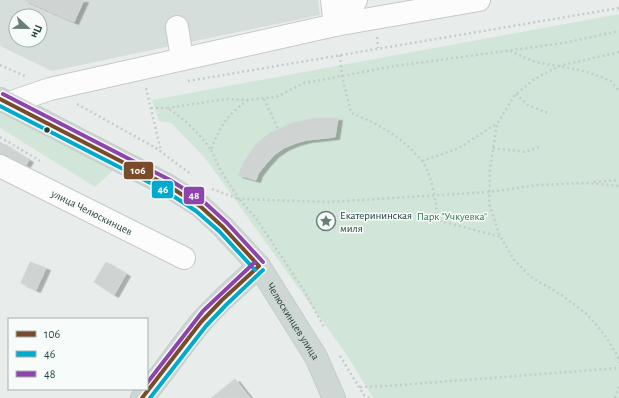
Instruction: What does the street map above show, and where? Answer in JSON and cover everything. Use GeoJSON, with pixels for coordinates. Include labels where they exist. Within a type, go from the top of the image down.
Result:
{"type":"FeatureCollection","features":[{"type":"Feature","properties":{"kind":"main road","name":"Челюскинцев улица"},"geometry":{"type":"LineString","coordinates":[[4,101],[167,185],[200,206],[223,227],[258,266],[316,357],[334,398]]}},
{"type":"Feature","properties":{"kind":"main road"},"geometry":{"type":"LineString","coordinates":[[142,398],[161,376],[171,360],[202,321],[258,266]]}},
{"type":"Feature","properties":{"kind":"street"},"geometry":{"type":"LineString","coordinates":[[332,0],[335,25]]}},
{"type":"Feature","properties":{"kind":"street"},"geometry":{"type":"LineString","coordinates":[[335,25],[356,0]]}},
{"type":"Feature","properties":{"kind":"street"},"geometry":{"type":"LineString","coordinates":[[4,101],[50,89],[335,25],[479,0]]}},
{"type":"Feature","properties":{"kind":"street"},"geometry":{"type":"LineString","coordinates":[[177,28],[182,59]]}},
{"type":"Feature","properties":{"kind":"street","name":"улица Челюскинцев"},"geometry":{"type":"LineString","coordinates":[[0,166],[184,258]]}},
{"type":"Feature","properties":{"kind":"path"},"geometry":{"type":"LineString","coordinates":[[185,81],[619,8]]}},
{"type":"Feature","properties":{"kind":"path"},"geometry":{"type":"LineString","coordinates":[[151,108],[167,108],[226,99],[248,100],[276,97],[304,83],[395,66],[564,43],[619,31]]}},
{"type":"Feature","properties":{"kind":"path"},"geometry":{"type":"LineString","coordinates":[[509,50],[535,62],[580,70],[611,81],[619,91]]}},
{"type":"Feature","properties":{"kind":"path"},"geometry":{"type":"LineString","coordinates":[[422,161],[460,148],[496,124],[516,94],[533,80],[559,66],[619,52]]}},
{"type":"Feature","properties":{"kind":"path"},"geometry":{"type":"LineString","coordinates":[[340,55],[342,76],[351,113],[372,121],[392,133],[407,145],[422,161],[434,196],[437,209],[437,220],[501,237]]}},
{"type":"Feature","properties":{"kind":"path"},"geometry":{"type":"LineString","coordinates":[[154,86],[146,88],[162,152]]}},
{"type":"Feature","properties":{"kind":"path"},"geometry":{"type":"LineString","coordinates":[[50,89],[162,152],[197,178]]}},
{"type":"Feature","properties":{"kind":"path"},"geometry":{"type":"LineString","coordinates":[[516,94],[529,106],[549,113]]}},
{"type":"Feature","properties":{"kind":"path"},"geometry":{"type":"LineString","coordinates":[[264,98],[278,129]]}},
{"type":"Feature","properties":{"kind":"path"},"geometry":{"type":"LineString","coordinates":[[211,150],[218,132],[226,121],[235,109],[248,100]]}},
{"type":"Feature","properties":{"kind":"path"},"geometry":{"type":"LineString","coordinates":[[167,108],[182,117],[204,139],[221,171],[239,199],[328,202],[489,192],[538,185],[619,180]]}},
{"type":"Feature","properties":{"kind":"path"},"geometry":{"type":"LineString","coordinates":[[496,124],[490,168],[489,203],[501,237],[514,260],[531,277],[560,294],[588,315],[617,355],[619,363]]}},
{"type":"Feature","properties":{"kind":"path"},"geometry":{"type":"LineString","coordinates":[[493,148],[524,152],[540,148]]}},
{"type":"Feature","properties":{"kind":"path"},"geometry":{"type":"LineString","coordinates":[[586,183],[619,186]]}},
{"type":"Feature","properties":{"kind":"path"},"geometry":{"type":"LineString","coordinates":[[338,353],[365,396],[370,398]]}},
{"type":"Feature","properties":{"kind":"path"},"geometry":{"type":"LineString","coordinates":[[359,387],[619,368]]}},
{"type":"Feature","properties":{"kind":"path"},"geometry":{"type":"LineString","coordinates":[[615,398],[619,385]]}},
{"type":"Feature","properties":{"kind":"shaded area"},"geometry":{"type":"Polygon","coordinates":[[[0,0],[318,0],[320,15],[52,71],[0,46],[0,0]]]}},
{"type":"Feature","properties":{"kind":"green space","name":"Парк \"Учкуевка\""},"geometry":{"type":"Polygon","coordinates":[[[619,14],[619,398],[373,398],[346,354],[205,158],[171,123],[159,121],[152,100],[619,14]]]}},
{"type":"Feature","properties":{"kind":"green space"},"geometry":{"type":"Polygon","coordinates":[[[0,106],[117,167],[95,187],[0,128],[0,106]]]}},
{"type":"Feature","properties":{"kind":"building"},"geometry":{"type":"Polygon","coordinates":[[[24,0],[84,0],[74,22],[48,11],[48,8],[42,8],[24,0]]]}},
{"type":"Feature","properties":{"kind":"building"},"geometry":{"type":"Polygon","coordinates":[[[315,118],[338,118],[335,137],[307,140],[284,148],[274,155],[265,165],[258,174],[256,180],[238,175],[244,162],[256,144],[270,133],[292,123],[315,118]]]}},
{"type":"Feature","properties":{"kind":"building"},"geometry":{"type":"Polygon","coordinates":[[[0,142],[29,160],[26,165],[6,155],[0,154],[0,142]]]}},
{"type":"Feature","properties":{"kind":"building"},"geometry":{"type":"Polygon","coordinates":[[[30,262],[46,268],[36,290],[21,283],[30,262]]]}},
{"type":"Feature","properties":{"kind":"building"},"geometry":{"type":"Polygon","coordinates":[[[106,262],[126,274],[114,295],[94,282],[106,262]]]}},
{"type":"Feature","properties":{"kind":"building"},"geometry":{"type":"Polygon","coordinates":[[[235,379],[250,398],[211,398],[235,379]]]}},
{"type":"Feature","properties":{"kind":"transit line","name":"48"},"geometry":{"type":"LineString","coordinates":[[3,94],[170,180],[203,201],[227,223],[263,262]]}},
{"type":"Feature","properties":{"kind":"transit line","name":"106"},"geometry":{"type":"LineString","coordinates":[[0,99],[167,185],[200,206],[223,227],[259,266]]}},
{"type":"Feature","properties":{"kind":"transit line","name":"46"},"geometry":{"type":"LineString","coordinates":[[0,106],[164,190],[196,211],[219,231],[255,270]]}},
{"type":"Feature","properties":{"kind":"transit line","name":"48"},"geometry":{"type":"LineString","coordinates":[[148,382],[203,311],[255,262]]}},
{"type":"Feature","properties":{"kind":"transit line","name":"106"},"geometry":{"type":"LineString","coordinates":[[142,398],[201,322],[222,300],[259,266]]}},
{"type":"Feature","properties":{"kind":"transit line","name":"46"},"geometry":{"type":"LineString","coordinates":[[150,398],[206,326],[263,270]]}},
{"type":"Feature","properties":{"kind":"place","name":"Екатерининская миля"},"geometry":{"type":"Point","coordinates":[326,221]}}]}
